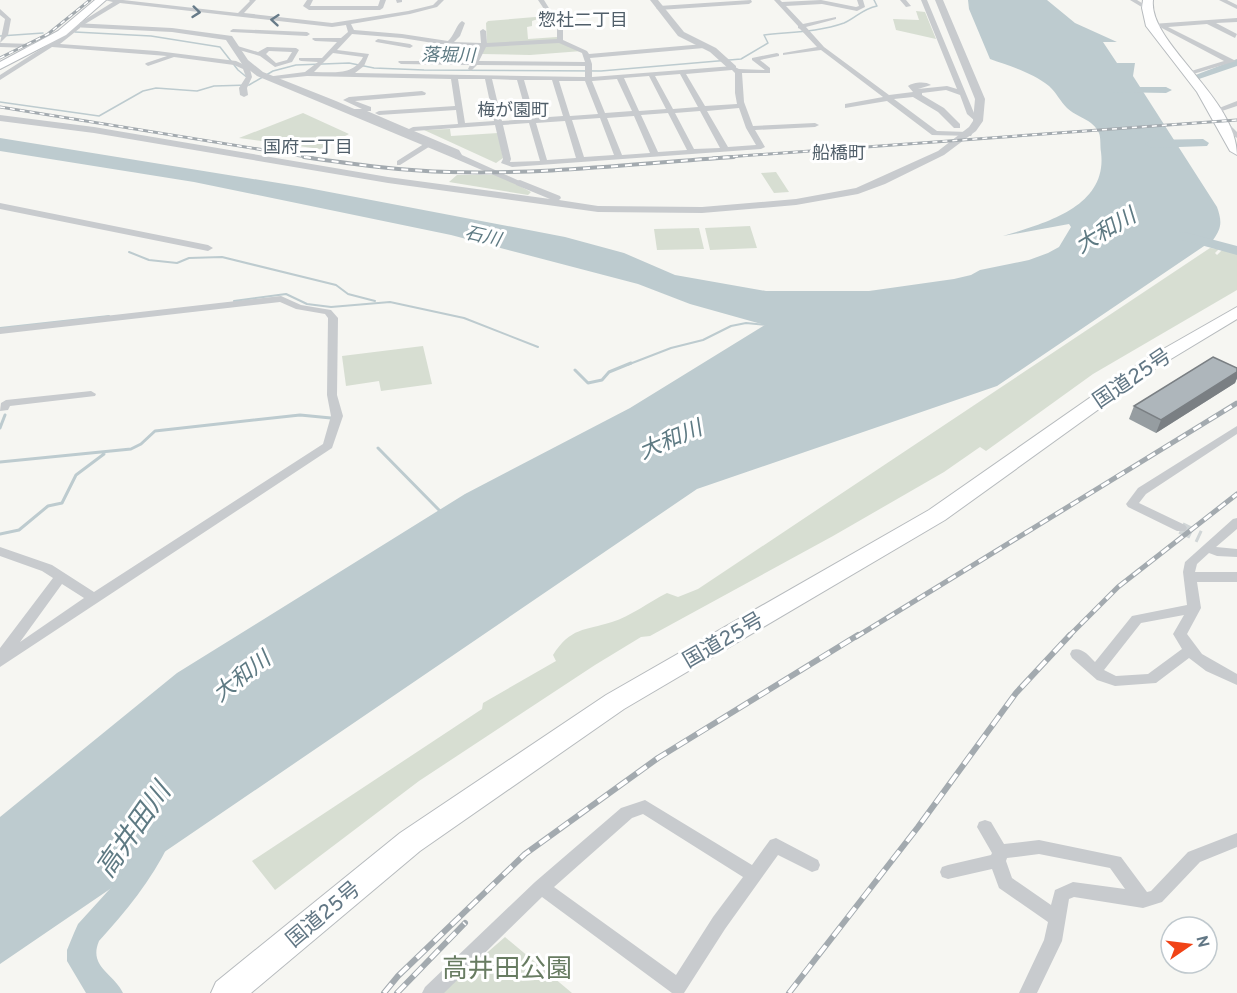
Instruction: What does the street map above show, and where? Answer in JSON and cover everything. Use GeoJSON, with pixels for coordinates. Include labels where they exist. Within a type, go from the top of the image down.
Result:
{"type":"FeatureCollection","features":[{"type":"Feature","properties":{"kind":"highway"},"geometry":{"type":"LineString","coordinates":[[1148,4],[1157,26],[1203,92],[1237,151]]}},
{"type":"Feature","properties":{"kind":"highway","name":"国道25号"},"geometry":{"type":"LineString","coordinates":[[227,993],[410,842],[615,702],[937,515],[1144,369],[1237,312]]}},
{"type":"Feature","properties":{"kind":"main road"},"geometry":{"type":"LineString","coordinates":[[0,66],[78,25],[101,0]]}},
{"type":"Feature","properties":{"kind":"street"},"geometry":{"type":"LineString","coordinates":[[107,0],[316,24],[346,24],[408,13],[435,6],[441,0]]}},
{"type":"Feature","properties":{"kind":"street"},"geometry":{"type":"LineString","coordinates":[[238,16],[254,2],[252,0]]}},
{"type":"Feature","properties":{"kind":"street"},"geometry":{"type":"LineString","coordinates":[[310,0],[306,6],[309,8],[380,8],[383,0]]}},
{"type":"Feature","properties":{"kind":"street"},"geometry":{"type":"LineString","coordinates":[[331,8],[337,0]]}},
{"type":"Feature","properties":{"kind":"street"},"geometry":{"type":"LineString","coordinates":[[541,0],[550,14],[560,16],[560,41]]}},
{"type":"Feature","properties":{"kind":"street"},"geometry":{"type":"LineString","coordinates":[[488,78],[507,159],[505,163],[761,147],[741,106],[737,94],[735,70],[726,60],[681,34],[654,0]]}},
{"type":"Feature","properties":{"kind":"street"},"geometry":{"type":"LineString","coordinates":[[659,8],[710,2],[749,2],[748,0]]}},
{"type":"Feature","properties":{"kind":"street"},"geometry":{"type":"LineString","coordinates":[[819,7],[838,3],[857,9],[862,8],[860,0]]}},
{"type":"Feature","properties":{"kind":"street"},"geometry":{"type":"LineString","coordinates":[[903,0],[908,6]]}},
{"type":"Feature","properties":{"kind":"street"},"geometry":{"type":"LineString","coordinates":[[924,0],[948,62],[975,117]]}},
{"type":"Feature","properties":{"kind":"street"},"geometry":{"type":"LineString","coordinates":[[0,118],[94,130],[370,177],[580,207],[637,211],[763,206],[826,198],[858,191],[941,153],[968,134],[980,99],[939,0]]}},
{"type":"Feature","properties":{"kind":"street"},"geometry":{"type":"LineString","coordinates":[[1133,0],[1148,4]]}},
{"type":"Feature","properties":{"kind":"street"},"geometry":{"type":"LineString","coordinates":[[1222,0],[1237,8]]}},
{"type":"Feature","properties":{"kind":"street"},"geometry":{"type":"LineString","coordinates":[[0,78],[78,25],[119,1]]}},
{"type":"Feature","properties":{"kind":"street"},"geometry":{"type":"LineString","coordinates":[[778,2],[822,48],[929,129],[940,135],[968,134]]}},
{"type":"Feature","properties":{"kind":"street"},"geometry":{"type":"LineString","coordinates":[[778,2],[819,7],[852,15]]}},
{"type":"Feature","properties":{"kind":"street"},"geometry":{"type":"LineString","coordinates":[[819,7],[822,21]]}},
{"type":"Feature","properties":{"kind":"street"},"geometry":{"type":"LineString","coordinates":[[346,24],[353,8]]}},
{"type":"Feature","properties":{"kind":"street"},"geometry":{"type":"LineString","coordinates":[[0,11],[8,19],[3,36],[32,46]]}},
{"type":"Feature","properties":{"kind":"street"},"geometry":{"type":"LineString","coordinates":[[408,13],[411,21]]}},
{"type":"Feature","properties":{"kind":"street"},"geometry":{"type":"LineString","coordinates":[[232,39],[249,18]]}},
{"type":"Feature","properties":{"kind":"street"},"geometry":{"type":"LineString","coordinates":[[804,30],[834,18]]}},
{"type":"Feature","properties":{"kind":"street"},"geometry":{"type":"LineString","coordinates":[[1157,26],[1237,20]]}},
{"type":"Feature","properties":{"kind":"street"},"geometry":{"type":"LineString","coordinates":[[1207,22],[1236,40]]}},
{"type":"Feature","properties":{"kind":"street"},"geometry":{"type":"LineString","coordinates":[[449,44],[457,36],[462,23]]}},
{"type":"Feature","properties":{"kind":"street"},"geometry":{"type":"LineString","coordinates":[[281,33],[269,42],[299,43],[316,24]]}},
{"type":"Feature","properties":{"kind":"street"},"geometry":{"type":"LineString","coordinates":[[346,24],[351,32]]}},
{"type":"Feature","properties":{"kind":"street"},"geometry":{"type":"LineString","coordinates":[[78,25],[172,30],[232,39],[281,33],[307,34]]}},
{"type":"Feature","properties":{"kind":"street"},"geometry":{"type":"LineString","coordinates":[[1157,26],[1235,62]]}},
{"type":"Feature","properties":{"kind":"street"},"geometry":{"type":"LineString","coordinates":[[402,36],[407,28]]}},
{"type":"Feature","properties":{"kind":"street"},"geometry":{"type":"LineString","coordinates":[[466,78],[484,45],[483,31]]}},
{"type":"Feature","properties":{"kind":"street"},"geometry":{"type":"LineString","coordinates":[[307,74],[322,63],[330,51],[351,32],[402,36],[449,44],[484,45],[560,41],[585,52],[602,116],[619,157]]}},
{"type":"Feature","properties":{"kind":"street"},"geometry":{"type":"LineString","coordinates":[[50,46],[62,33]]}},
{"type":"Feature","properties":{"kind":"street"},"geometry":{"type":"LineString","coordinates":[[1224,38],[1236,40]]}},
{"type":"Feature","properties":{"kind":"street"},"geometry":{"type":"LineString","coordinates":[[232,39],[251,54],[262,54]]}},
{"type":"Feature","properties":{"kind":"street"},"geometry":{"type":"LineString","coordinates":[[232,39],[249,68],[249,77],[243,87],[244,95]]}},
{"type":"Feature","properties":{"kind":"street"},"geometry":{"type":"LineString","coordinates":[[315,39],[342,39],[410,46]]}},
{"type":"Feature","properties":{"kind":"street"},"geometry":{"type":"LineString","coordinates":[[50,46],[232,62],[334,102],[540,192],[580,207]]}},
{"type":"Feature","properties":{"kind":"street"},"geometry":{"type":"LineString","coordinates":[[268,78],[307,74],[555,79],[589,68],[704,46]]}},
{"type":"Feature","properties":{"kind":"street"},"geometry":{"type":"LineString","coordinates":[[401,62],[473,67],[589,68],[620,77],[735,70],[768,72],[768,69],[754,59],[822,48]]}},
{"type":"Feature","properties":{"kind":"street"},"geometry":{"type":"LineString","coordinates":[[330,51],[367,56],[362,65],[348,76]]}},
{"type":"Feature","properties":{"kind":"street"},"geometry":{"type":"LineString","coordinates":[[148,64],[175,56]]}},
{"type":"Feature","properties":{"kind":"street"},"geometry":{"type":"LineString","coordinates":[[301,59],[322,63]]}},
{"type":"Feature","properties":{"kind":"street"},"geometry":{"type":"LineString","coordinates":[[1190,73],[1235,62]]}},
{"type":"Feature","properties":{"kind":"street"},"geometry":{"type":"LineString","coordinates":[[682,72],[725,149]]}},
{"type":"Feature","properties":{"kind":"street"},"geometry":{"type":"LineString","coordinates":[[651,74],[691,152]]}},
{"type":"Feature","properties":{"kind":"street"},"geometry":{"type":"LineString","coordinates":[[348,76],[350,98],[347,100],[379,113],[456,152],[459,157]]}},
{"type":"Feature","properties":{"kind":"street"},"geometry":{"type":"LineString","coordinates":[[620,77],[655,154]]}},
{"type":"Feature","properties":{"kind":"street"},"geometry":{"type":"LineString","coordinates":[[420,78],[425,110]]}},
{"type":"Feature","properties":{"kind":"street"},"geometry":{"type":"LineString","coordinates":[[454,78],[462,125]]}},
{"type":"Feature","properties":{"kind":"street"},"geometry":{"type":"LineString","coordinates":[[520,78],[544,162]]}},
{"type":"Feature","properties":{"kind":"street"},"geometry":{"type":"LineString","coordinates":[[555,79],[581,160]]}},
{"type":"Feature","properties":{"kind":"street"},"geometry":{"type":"LineString","coordinates":[[927,85],[912,86],[915,93],[941,110],[957,126]]}},
{"type":"Feature","properties":{"kind":"street"},"geometry":{"type":"LineString","coordinates":[[848,106],[947,88],[963,94]]}},
{"type":"Feature","properties":{"kind":"street"},"geometry":{"type":"LineString","coordinates":[[350,98],[422,93]]}},
{"type":"Feature","properties":{"kind":"street"},"geometry":{"type":"LineString","coordinates":[[1213,112],[1237,103]]}},
{"type":"Feature","properties":{"kind":"street"},"geometry":{"type":"LineString","coordinates":[[353,111],[361,111],[411,130],[741,106]]}},
{"type":"Feature","properties":{"kind":"street"},"geometry":{"type":"LineString","coordinates":[[379,113],[458,108]]}},
{"type":"Feature","properties":{"kind":"street"},"geometry":{"type":"LineString","coordinates":[[929,129],[969,123],[975,117]]}},
{"type":"Feature","properties":{"kind":"street"},"geometry":{"type":"LineString","coordinates":[[750,128],[815,125]]}},
{"type":"Feature","properties":{"kind":"street"},"geometry":{"type":"LineString","coordinates":[[1221,126],[1228,128],[1237,136]]}},
{"type":"Feature","properties":{"kind":"street"},"geometry":{"type":"LineString","coordinates":[[400,163],[429,144]]}},
{"type":"Feature","properties":{"kind":"street"},"geometry":{"type":"LineString","coordinates":[[528,200],[540,192]]}},
{"type":"Feature","properties":{"kind":"street"},"geometry":{"type":"LineString","coordinates":[[0,206],[208,248]]}},
{"type":"Feature","properties":{"kind":"street"},"geometry":{"type":"LineString","coordinates":[[0,331],[281,299],[299,307],[327,312],[333,318],[332,395],[337,416],[328,446],[0,660]]}},
{"type":"Feature","properties":{"kind":"street"},"geometry":{"type":"LineString","coordinates":[[1,411],[6,403],[91,394]]}},
{"type":"Feature","properties":{"kind":"street"},"geometry":{"type":"LineString","coordinates":[[1181,528],[1132,504],[1142,491],[1237,429]]}},
{"type":"Feature","properties":{"kind":"street"},"geometry":{"type":"LineString","coordinates":[[1237,522],[1211,541],[1191,562],[1194,608],[1180,634],[1188,651],[1198,660],[1237,680]]}},
{"type":"Feature","properties":{"kind":"street"},"geometry":{"type":"LineString","coordinates":[[1211,541],[1237,536]]}},
{"type":"Feature","properties":{"kind":"street"},"geometry":{"type":"LineString","coordinates":[[1211,541],[1216,552],[1237,553]]}},
{"type":"Feature","properties":{"kind":"street"},"geometry":{"type":"LineString","coordinates":[[0,551],[47,568],[94,598]]}},
{"type":"Feature","properties":{"kind":"street"},"geometry":{"type":"LineString","coordinates":[[0,660],[61,576]]}},
{"type":"Feature","properties":{"kind":"street"},"geometry":{"type":"LineString","coordinates":[[1191,578],[1237,577]]}},
{"type":"Feature","properties":{"kind":"street"},"geometry":{"type":"LineString","coordinates":[[1096,670],[1137,619],[1194,608]]}},
{"type":"Feature","properties":{"kind":"street"},"geometry":{"type":"LineString","coordinates":[[1077,654],[1096,670],[1115,681],[1151,678],[1188,651]]}},
{"type":"Feature","properties":{"kind":"street"},"geometry":{"type":"LineString","coordinates":[[431,993],[541,887],[627,813],[645,807],[754,875]]}},
{"type":"Feature","properties":{"kind":"street"},"geometry":{"type":"LineString","coordinates":[[985,827],[999,856],[1005,883],[1057,919]]}},
{"type":"Feature","properties":{"kind":"street"},"geometry":{"type":"LineString","coordinates":[[1028,993],[1053,941],[1061,895],[1073,889],[1143,900],[1156,897],[1194,857],[1237,840]]}},
{"type":"Feature","properties":{"kind":"street"},"geometry":{"type":"LineString","coordinates":[[541,887],[678,987],[776,845],[812,866]]}},
{"type":"Feature","properties":{"kind":"street"},"geometry":{"type":"LineString","coordinates":[[948,872],[999,856],[1039,847],[1115,862],[1143,900]]}},
{"type":"Feature","properties":{"kind":"green space"},"geometry":{"type":"Polygon","coordinates":[[[916,11],[925,12],[936,39],[896,30],[893,19],[919,20],[916,11]]]}},
{"type":"Feature","properties":{"kind":"green space"},"geometry":{"type":"Polygon","coordinates":[[[547,16],[532,21],[532,26],[527,27],[528,39],[557,37],[558,40],[487,44],[486,23],[488,21],[547,16]]]}},
{"type":"Feature","properties":{"kind":"green space"},"geometry":{"type":"Polygon","coordinates":[[[559,41],[582,51],[530,55],[482,54],[485,46],[559,41]]]}},
{"type":"Feature","properties":{"kind":"green space"},"geometry":{"type":"Polygon","coordinates":[[[303,113],[349,134],[320,149],[239,138],[303,113]]]}},
{"type":"Feature","properties":{"kind":"green space"},"geometry":{"type":"Polygon","coordinates":[[[450,129],[451,136],[498,133],[503,158],[496,163],[424,130],[450,129]]]}},
{"type":"Feature","properties":{"kind":"green space"},"geometry":{"type":"Polygon","coordinates":[[[776,172],[789,192],[774,193],[761,173],[776,172]]]}},
{"type":"Feature","properties":{"kind":"green space"},"geometry":{"type":"Polygon","coordinates":[[[457,175],[499,175],[531,192],[528,195],[449,182],[457,175]]]}},
{"type":"Feature","properties":{"kind":"green space"},"geometry":{"type":"Polygon","coordinates":[[[750,226],[757,248],[710,250],[705,228],[750,226]]]}},
{"type":"Feature","properties":{"kind":"green space"},"geometry":{"type":"Polygon","coordinates":[[[699,228],[704,249],[657,250],[654,229],[699,228]]]}},
{"type":"Feature","properties":{"kind":"green space"},"geometry":{"type":"Polygon","coordinates":[[[1210,248],[1219,249],[1215,253],[1217,255],[1222,250],[1237,254],[1237,290],[1093,374],[986,451],[980,447],[944,472],[833,536],[650,636],[641,637],[595,665],[419,781],[275,890],[252,861],[482,709],[483,703],[556,661],[553,655],[572,635],[633,613],[667,593],[678,597],[698,589],[1210,248]]]}},
{"type":"Feature","properties":{"kind":"green space"},"geometry":{"type":"Polygon","coordinates":[[[423,346],[432,384],[381,391],[379,381],[346,386],[342,356],[423,346]]]}},
{"type":"Feature","properties":{"kind":"green space","name":"高井田公園"},"geometry":{"type":"Polygon","coordinates":[[[505,937],[572,993],[441,993],[505,937]]]}},
{"type":"Feature","properties":{"kind":"water"},"geometry":{"type":"Polygon","coordinates":[[[968,0],[1047,0],[1075,23],[1117,42],[1103,42],[1117,63],[1135,63],[1133,76],[1217,207],[1220,224],[1213,240],[997,386],[697,489],[0,964],[0,817],[177,673],[465,494],[630,408],[765,325],[690,304],[638,284],[451,235],[194,182],[0,151],[0,138],[303,187],[565,237],[624,253],[675,275],[766,291],[869,291],[954,279],[980,270],[1029,260],[1059,247],[1071,227],[1069,224],[1003,236],[1037,225],[1070,210],[1095,186],[1101,171],[1100,137],[1096,128],[1067,108],[1043,81],[990,59],[969,9],[968,0]]]}},
{"type":"Feature","properties":{"kind":"building"},"geometry":{"type":"Polygon","coordinates":[[[1213,357],[1237,368],[1237,372],[1161,420],[1134,406],[1213,357]]]}},
{"type":"Feature","properties":{"kind":"waterway","name":"落堀川"},"geometry":{"type":"LineString","coordinates":[[0,102],[99,116],[143,91],[156,88],[197,91],[214,86],[249,85],[273,71],[296,65],[349,63],[374,68],[424,70],[601,71],[741,59],[768,43],[764,35],[815,30],[844,23],[867,9],[877,6],[874,0]]}},
{"type":"Feature","properties":{"kind":"waterway"},"geometry":{"type":"LineString","coordinates":[[75,32],[151,36],[220,47],[238,70],[249,79]]}},
{"type":"Feature","properties":{"kind":"waterway"},"geometry":{"type":"LineString","coordinates":[[0,36],[43,33]]}},
{"type":"Feature","properties":{"kind":"waterway"},"geometry":{"type":"LineString","coordinates":[[1199,76],[1237,62]]}},
{"type":"Feature","properties":{"kind":"waterway"},"geometry":{"type":"LineString","coordinates":[[1116,90],[1166,90]]}},
{"type":"Feature","properties":{"kind":"waterway"},"geometry":{"type":"LineString","coordinates":[[1151,144],[1203,143]]}},
{"type":"Feature","properties":{"kind":"waterway"},"geometry":{"type":"LineString","coordinates":[[1184,236],[1237,251]]}},
{"type":"Feature","properties":{"kind":"waterway"},"geometry":{"type":"LineString","coordinates":[[129,252],[149,260],[177,263],[189,258],[222,257],[336,285],[348,294],[375,301]]}},
{"type":"Feature","properties":{"kind":"waterway"},"geometry":{"type":"LineString","coordinates":[[234,301],[286,294],[307,304],[331,307],[390,302],[464,318],[538,347]]}},
{"type":"Feature","properties":{"kind":"waterway"},"geometry":{"type":"LineString","coordinates":[[0,328],[109,316]]}},
{"type":"Feature","properties":{"kind":"waterway"},"geometry":{"type":"LineString","coordinates":[[627,365],[671,348],[703,340],[731,326],[746,323],[767,325]]}},
{"type":"Feature","properties":{"kind":"waterway"},"geometry":{"type":"LineString","coordinates":[[575,370],[588,383],[602,380],[609,372],[631,363]]}},
{"type":"Feature","properties":{"kind":"waterway"},"geometry":{"type":"LineString","coordinates":[[0,428],[5,415]]}},
{"type":"Feature","properties":{"kind":"waterway"},"geometry":{"type":"LineString","coordinates":[[0,462],[131,449],[141,444],[155,431],[300,415],[331,418]]}},
{"type":"Feature","properties":{"kind":"waterway"},"geometry":{"type":"LineString","coordinates":[[378,448],[440,511]]}},
{"type":"Feature","properties":{"kind":"waterway"},"geometry":{"type":"LineString","coordinates":[[0,534],[19,530],[48,506],[62,503],[76,475],[104,454]]}},
{"type":"Feature","properties":{"kind":"waterway","name":"高井田川"},"geometry":{"type":"LineString","coordinates":[[108,993],[100,988],[81,961],[81,950],[88,933],[128,889],[156,844]]}},
{"type":"Feature","properties":{"kind":"tunnel"},"geometry":{"type":"LineString","coordinates":[[1181,528],[1200,537]]}},
{"type":"Feature","properties":{"kind":"railway"},"geometry":{"type":"LineString","coordinates":[[0,58],[48,34],[90,0]]}},
{"type":"Feature","properties":{"kind":"railway"},"geometry":{"type":"LineString","coordinates":[[0,107],[313,158]]}},
{"type":"Feature","properties":{"kind":"railway"},"geometry":{"type":"LineString","coordinates":[[713,158],[1237,120]]}},
{"type":"Feature","properties":{"kind":"railway"},"geometry":{"type":"LineString","coordinates":[[304,157],[395,169],[485,172],[556,170],[734,157]]}},
{"type":"Feature","properties":{"kind":"railway"},"geometry":{"type":"LineString","coordinates":[[856,637],[1237,403]]}},
{"type":"Feature","properties":{"kind":"railway"},"geometry":{"type":"LineString","coordinates":[[1070,635],[1118,587],[1237,494]]}},
{"type":"Feature","properties":{"kind":"railway"},"geometry":{"type":"LineString","coordinates":[[384,993],[398,976],[525,854],[658,758],[858,635]]}},
{"type":"Feature","properties":{"kind":"railway"},"geometry":{"type":"LineString","coordinates":[[789,993],[918,827],[1016,693],[1070,635]]}},
{"type":"Feature","properties":{"kind":"railway"},"geometry":{"type":"LineString","coordinates":[[397,993],[465,923]]}},
{"type":"Feature","properties":{"kind":"district","name":"惣社二丁目"},"geometry":{"type":"Point","coordinates":[583,20]}},
{"type":"Feature","properties":{"kind":"district","name":"梅が園町"},"geometry":{"type":"Point","coordinates":[513,110]}},
{"type":"Feature","properties":{"kind":"district","name":"国府二丁目"},"geometry":{"type":"Point","coordinates":[308,147]}},
{"type":"Feature","properties":{"kind":"district","name":"船橋町"},"geometry":{"type":"Point","coordinates":[839,153]}},
{"type":"Feature","properties":{"kind":"water label","name":"大和川"},"geometry":{"type":"Point","coordinates":[1105,230]}},
{"type":"Feature","properties":{"kind":"water label","name":"石川"},"geometry":{"type":"Point","coordinates":[483,236]}},
{"type":"Feature","properties":{"kind":"water label","name":"大和川"},"geometry":{"type":"Point","coordinates":[670,439]}},
{"type":"Feature","properties":{"kind":"water label","name":"大和川"},"geometry":{"type":"Point","coordinates":[241,676]}}]}
